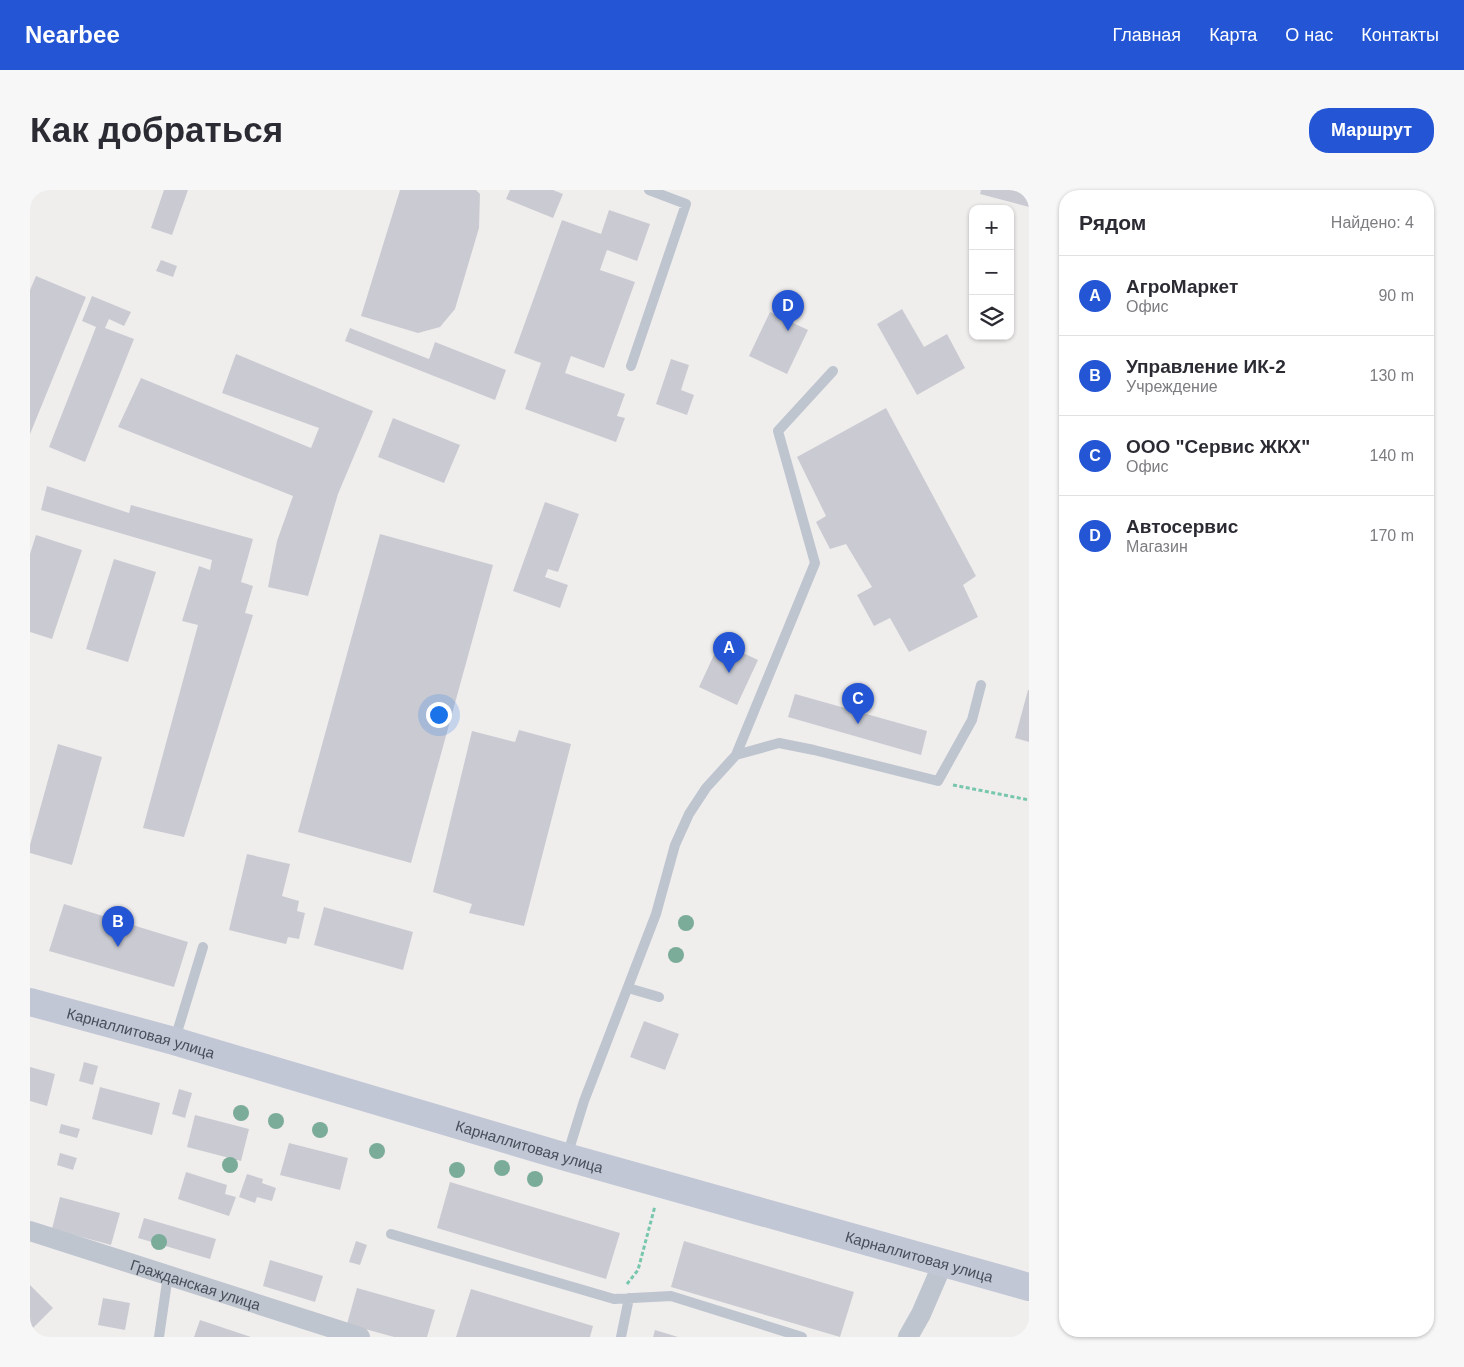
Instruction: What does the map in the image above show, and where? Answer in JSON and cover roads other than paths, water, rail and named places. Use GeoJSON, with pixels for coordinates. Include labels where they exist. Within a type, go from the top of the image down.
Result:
{"type":"FeatureCollection","features":[{"type":"Feature","properties":{"kind":"street","name":"Карналлитовая улица"},"geometry":{"type":"LineString","coordinates":[[30,1002],[174,1041],[566,1157],[1029,1288]]}},
{"type":"Feature","properties":{"kind":"street","name":"Гражданская улица"},"geometry":{"type":"LineString","coordinates":[[30,1231],[360,1337]]}},
{"type":"Feature","properties":{"kind":"street"},"geometry":{"type":"LineString","coordinates":[[908,1337],[921,1314],[943,1263]]}},
{"type":"Feature","properties":{"kind":"lane"},"geometry":{"type":"LineString","coordinates":[[631,366],[686,204],[649,190]]}},
{"type":"Feature","properties":{"kind":"lane"},"geometry":{"type":"LineString","coordinates":[[566,1157],[584,1101],[656,914],[675,845],[689,814],[706,788],[736,755],[815,563],[778,431],[833,371]]}},
{"type":"Feature","properties":{"kind":"lane"},"geometry":{"type":"LineString","coordinates":[[736,755],[780,744],[814,750],[938,781],[972,720],[981,685]]}},
{"type":"Feature","properties":{"kind":"lane"},"geometry":{"type":"LineString","coordinates":[[174,1041],[203,947]]}},
{"type":"Feature","properties":{"kind":"lane"},"geometry":{"type":"LineString","coordinates":[[628,988],[659,997]]}},
{"type":"Feature","properties":{"kind":"lane"},"geometry":{"type":"LineString","coordinates":[[391,1234],[614,1299],[671,1296],[802,1337]]}},
{"type":"Feature","properties":{"kind":"lane"},"geometry":{"type":"LineString","coordinates":[[159,1337],[168,1275]]}},
{"type":"Feature","properties":{"kind":"lane"},"geometry":{"type":"LineString","coordinates":[[621,1337],[630,1298]]}},
{"type":"Feature","properties":{"kind":"place","name":"Автосервис"},"geometry":{"type":"Point","coordinates":[788,331]}},
{"type":"Feature","properties":{"kind":"place","name":"АгроМаркет"},"geometry":{"type":"Point","coordinates":[729,673]}},
{"type":"Feature","properties":{"kind":"place","name":"ООО \"Сервис ЖКХ\""},"geometry":{"type":"Point","coordinates":[858,724]}},
{"type":"Feature","properties":{"kind":"place","name":"Управление ИК-2"},"geometry":{"type":"Point","coordinates":[118,947]}}]}
